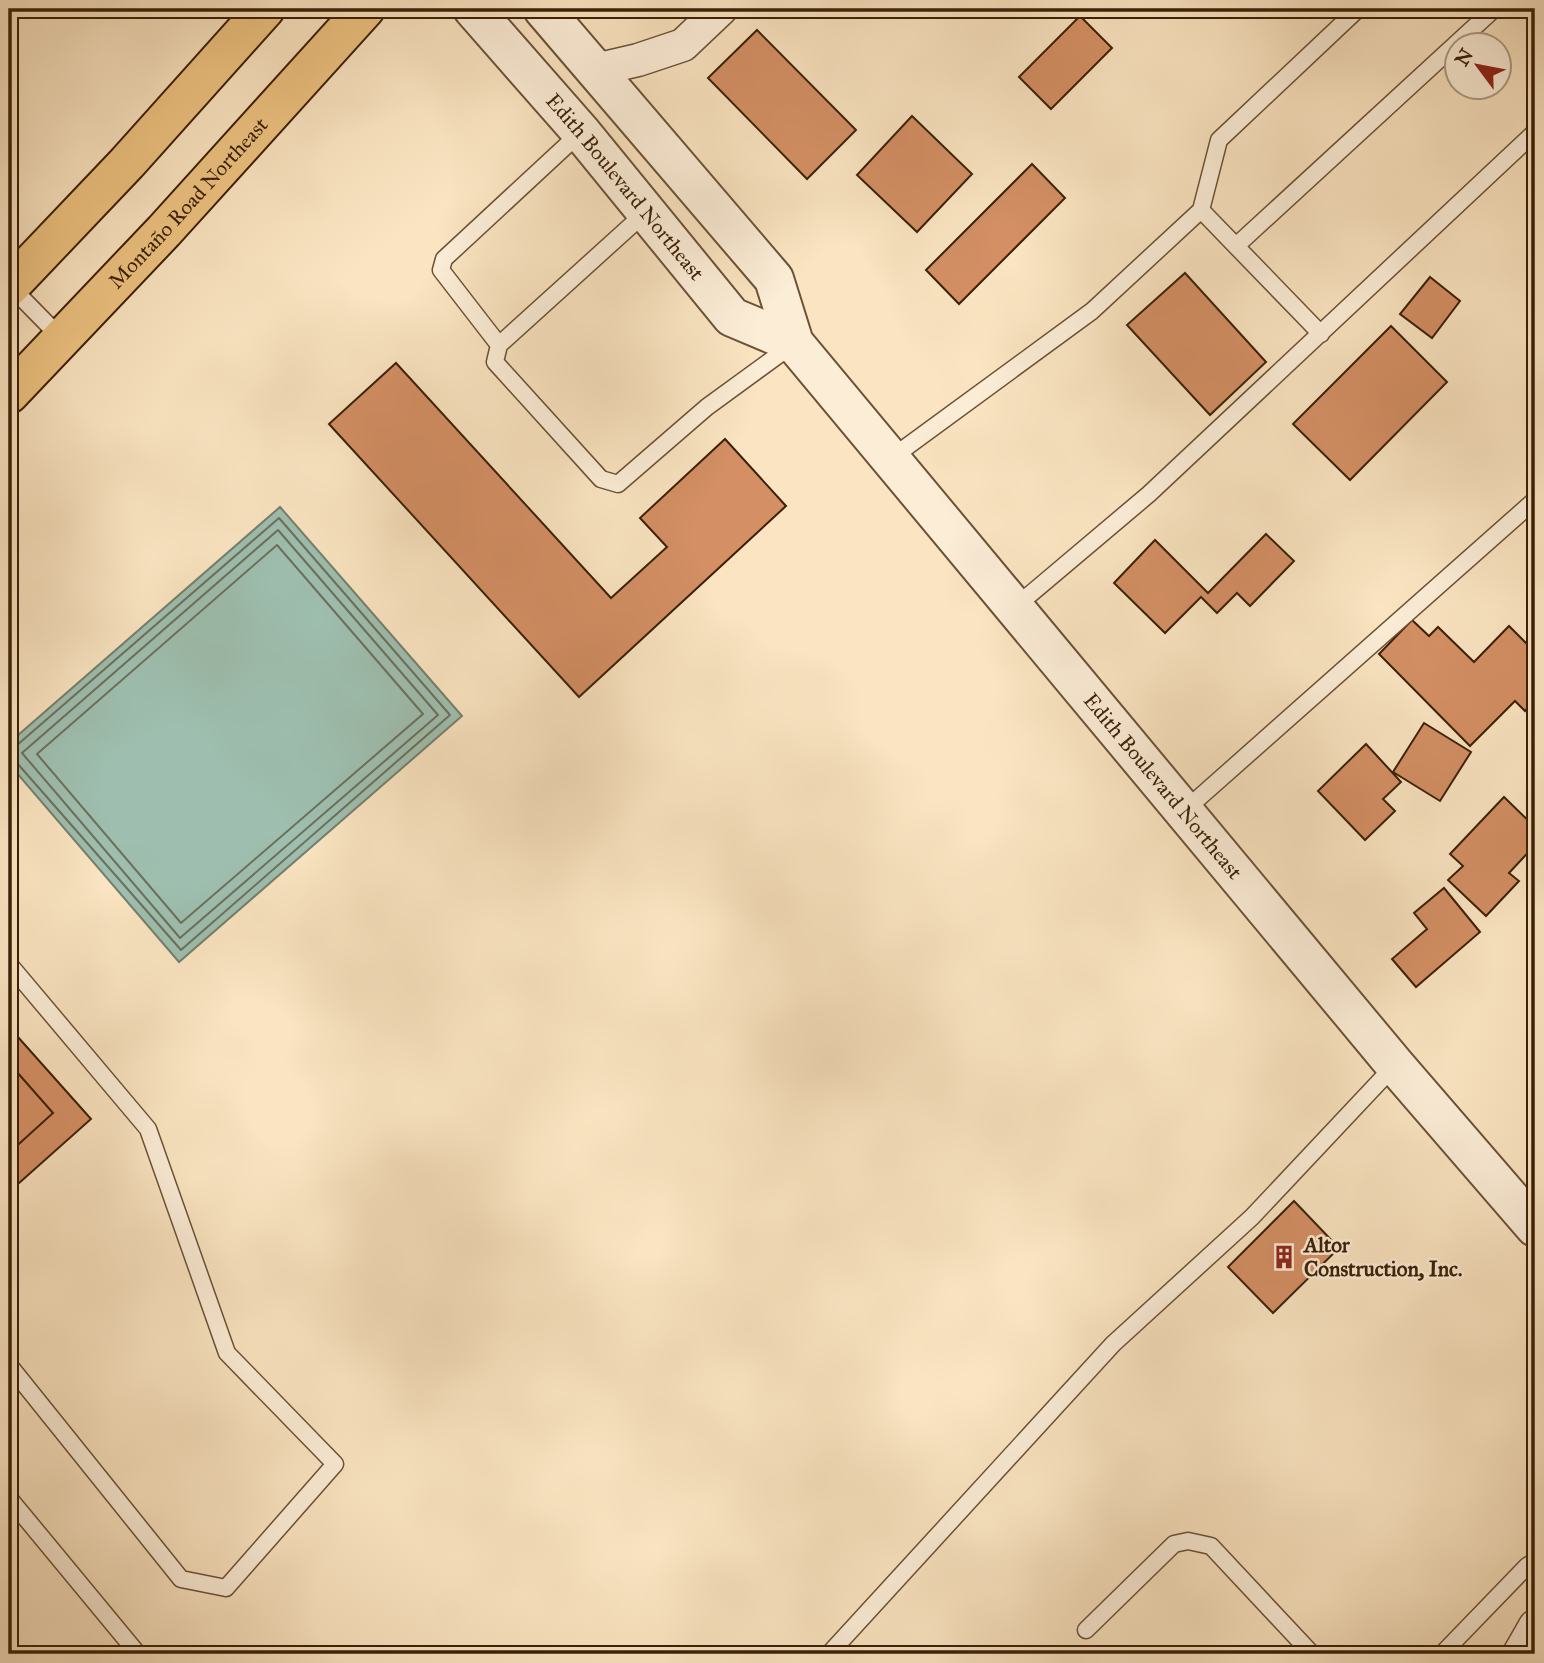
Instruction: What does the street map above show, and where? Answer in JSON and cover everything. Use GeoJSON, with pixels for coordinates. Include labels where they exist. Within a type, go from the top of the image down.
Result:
{"type":"FeatureCollection","features":[{"type":"Feature","properties":{"kind":"main road"},"geometry":{"type":"LineString","coordinates":[[10,286],[127,163],[265,9]]}},
{"type":"Feature","properties":{"kind":"main road","name":"Montaño Road Northeast"},"geometry":{"type":"LineString","coordinates":[[9,394],[365,9]]}},
{"type":"Feature","properties":{"kind":"street","name":"Edith Boulevard Northeast"},"geometry":{"type":"LineString","coordinates":[[473,9],[580,132],[732,317],[794,343]]}},
{"type":"Feature","properties":{"kind":"street","name":"Edith Boulevard Northeast"},"geometry":{"type":"LineString","coordinates":[[543,9],[774,279],[794,343],[1395,1065],[1535,1227]]}},
{"type":"Feature","properties":{"kind":"street"},"geometry":{"type":"LineString","coordinates":[[595,70],[638,60],[683,45],[721,9]]}},
{"type":"Feature","properties":{"kind":"street"},"geometry":{"type":"LineString","coordinates":[[1519,1654],[1535,1626]]}},
{"type":"Feature","properties":{"kind":"lane"},"geometry":{"type":"LineString","coordinates":[[890,459],[1092,311],[1201,210],[1219,141],[1358,9]]}},
{"type":"Feature","properties":{"kind":"lane"},"geometry":{"type":"LineString","coordinates":[[1236,246],[1494,9]]}},
{"type":"Feature","properties":{"kind":"lane"},"geometry":{"type":"LineString","coordinates":[[499,345],[441,271],[444,259],[580,132]]}},
{"type":"Feature","properties":{"kind":"lane"},"geometry":{"type":"LineString","coordinates":[[1014,608],[1149,494],[1535,132]]}},
{"type":"Feature","properties":{"kind":"lane"},"geometry":{"type":"LineString","coordinates":[[1201,210],[1321,334]]}},
{"type":"Feature","properties":{"kind":"lane"},"geometry":{"type":"LineString","coordinates":[[646,212],[499,345],[495,362],[601,479],[618,484],[707,407],[794,343]]}},
{"type":"Feature","properties":{"kind":"lane"},"geometry":{"type":"LineString","coordinates":[[10,286],[62,339]]}},
{"type":"Feature","properties":{"kind":"lane"},"geometry":{"type":"LineString","coordinates":[[1184,811],[1535,499]]}},
{"type":"Feature","properties":{"kind":"lane"},"geometry":{"type":"LineString","coordinates":[[9,964],[148,1129],[227,1353],[335,1464],[226,1588],[181,1579],[9,1365]]}},
{"type":"Feature","properties":{"kind":"lane"},"geometry":{"type":"LineString","coordinates":[[829,1654],[1113,1345],[1252,1217],[1395,1065]]}},
{"type":"Feature","properties":{"kind":"lane"},"geometry":{"type":"LineString","coordinates":[[9,1498],[138,1654]]}},
{"type":"Feature","properties":{"kind":"lane"},"geometry":{"type":"LineString","coordinates":[[1086,1630],[1174,1544],[1188,1541],[1211,1546],[1312,1654]]}},
{"type":"Feature","properties":{"kind":"lane"},"geometry":{"type":"LineString","coordinates":[[1442,1654],[1527,1566],[1535,1561]]}},
{"type":"Feature","properties":{"kind":"water"},"geometry":{"type":"Polygon","coordinates":[[[280,507],[462,716],[179,962],[9,764],[9,743],[280,507]]]}},
{"type":"Feature","properties":{"kind":"building"},"geometry":{"type":"Polygon","coordinates":[[[1080,16],[1112,48],[1051,109],[1019,77],[1080,16]]]}},
{"type":"Feature","properties":{"kind":"building"},"geometry":{"type":"Polygon","coordinates":[[[757,30],[856,130],[807,179],[708,78],[757,30]]]}},
{"type":"Feature","properties":{"kind":"building"},"geometry":{"type":"Polygon","coordinates":[[[912,116],[972,174],[917,232],[857,175],[912,116]]]}},
{"type":"Feature","properties":{"kind":"building"},"geometry":{"type":"Polygon","coordinates":[[[1032,164],[1065,198],[959,304],[926,270],[1032,164]]]}},
{"type":"Feature","properties":{"kind":"building"},"geometry":{"type":"Polygon","coordinates":[[[1185,273],[1266,362],[1210,415],[1127,325],[1185,273]]]}},
{"type":"Feature","properties":{"kind":"building"},"geometry":{"type":"Polygon","coordinates":[[[1430,277],[1460,301],[1432,338],[1400,314],[1430,277]]]}},
{"type":"Feature","properties":{"kind":"building"},"geometry":{"type":"Polygon","coordinates":[[[1391,326],[1447,382],[1350,480],[1293,424],[1391,326]]]}},
{"type":"Feature","properties":{"kind":"building"},"geometry":{"type":"Polygon","coordinates":[[[396,363],[611,598],[667,547],[640,518],[725,439],[786,506],[579,697],[329,424],[396,363]]]}},
{"type":"Feature","properties":{"kind":"building"},"geometry":{"type":"Polygon","coordinates":[[[1266,534],[1294,561],[1250,606],[1237,593],[1217,613],[1201,597],[1165,633],[1114,583],[1155,540],[1208,593],[1266,534]]]}},
{"type":"Feature","properties":{"kind":"building"},"geometry":{"type":"Polygon","coordinates":[[[1412,620],[1429,636],[1438,627],[1474,662],[1509,626],[1535,652],[1535,700],[1525,711],[1515,701],[1470,746],[1379,654],[1412,620]]]}},
{"type":"Feature","properties":{"kind":"building"},"geometry":{"type":"Polygon","coordinates":[[[1424,723],[1471,752],[1440,801],[1393,772],[1424,723]]]}},
{"type":"Feature","properties":{"kind":"building"},"geometry":{"type":"Polygon","coordinates":[[[1366,744],[1401,782],[1383,799],[1395,811],[1365,840],[1318,791],[1366,744]]]}},
{"type":"Feature","properties":{"kind":"building"},"geometry":{"type":"Polygon","coordinates":[[[1504,797],[1535,827],[1535,845],[1509,873],[1519,881],[1486,916],[1448,880],[1463,866],[1450,854],[1504,797]]]}},
{"type":"Feature","properties":{"kind":"building"},"geometry":{"type":"Polygon","coordinates":[[[1444,888],[1480,932],[1416,987],[1392,959],[1427,929],[1414,913],[1444,888]]]}},
{"type":"Feature","properties":{"kind":"building"},"geometry":{"type":"Polygon","coordinates":[[[9,1027],[91,1119],[9,1192],[9,1153],[53,1113],[9,1063],[9,1027]]]}},
{"type":"Feature","properties":{"kind":"building"},"geometry":{"type":"Polygon","coordinates":[[[9,1063],[53,1113],[9,1153],[9,1063]]]}},
{"type":"Feature","properties":{"kind":"building","name":"Altor Construction, Inc."},"geometry":{"type":"Polygon","coordinates":[[[1294,1201],[1339,1248],[1273,1313],[1228,1267],[1294,1201]]]}},
{"type":"Feature","properties":{"kind":"place","name":"Altor Construction, Inc."},"geometry":{"type":"Point","coordinates":[1284,1257]}}]}
